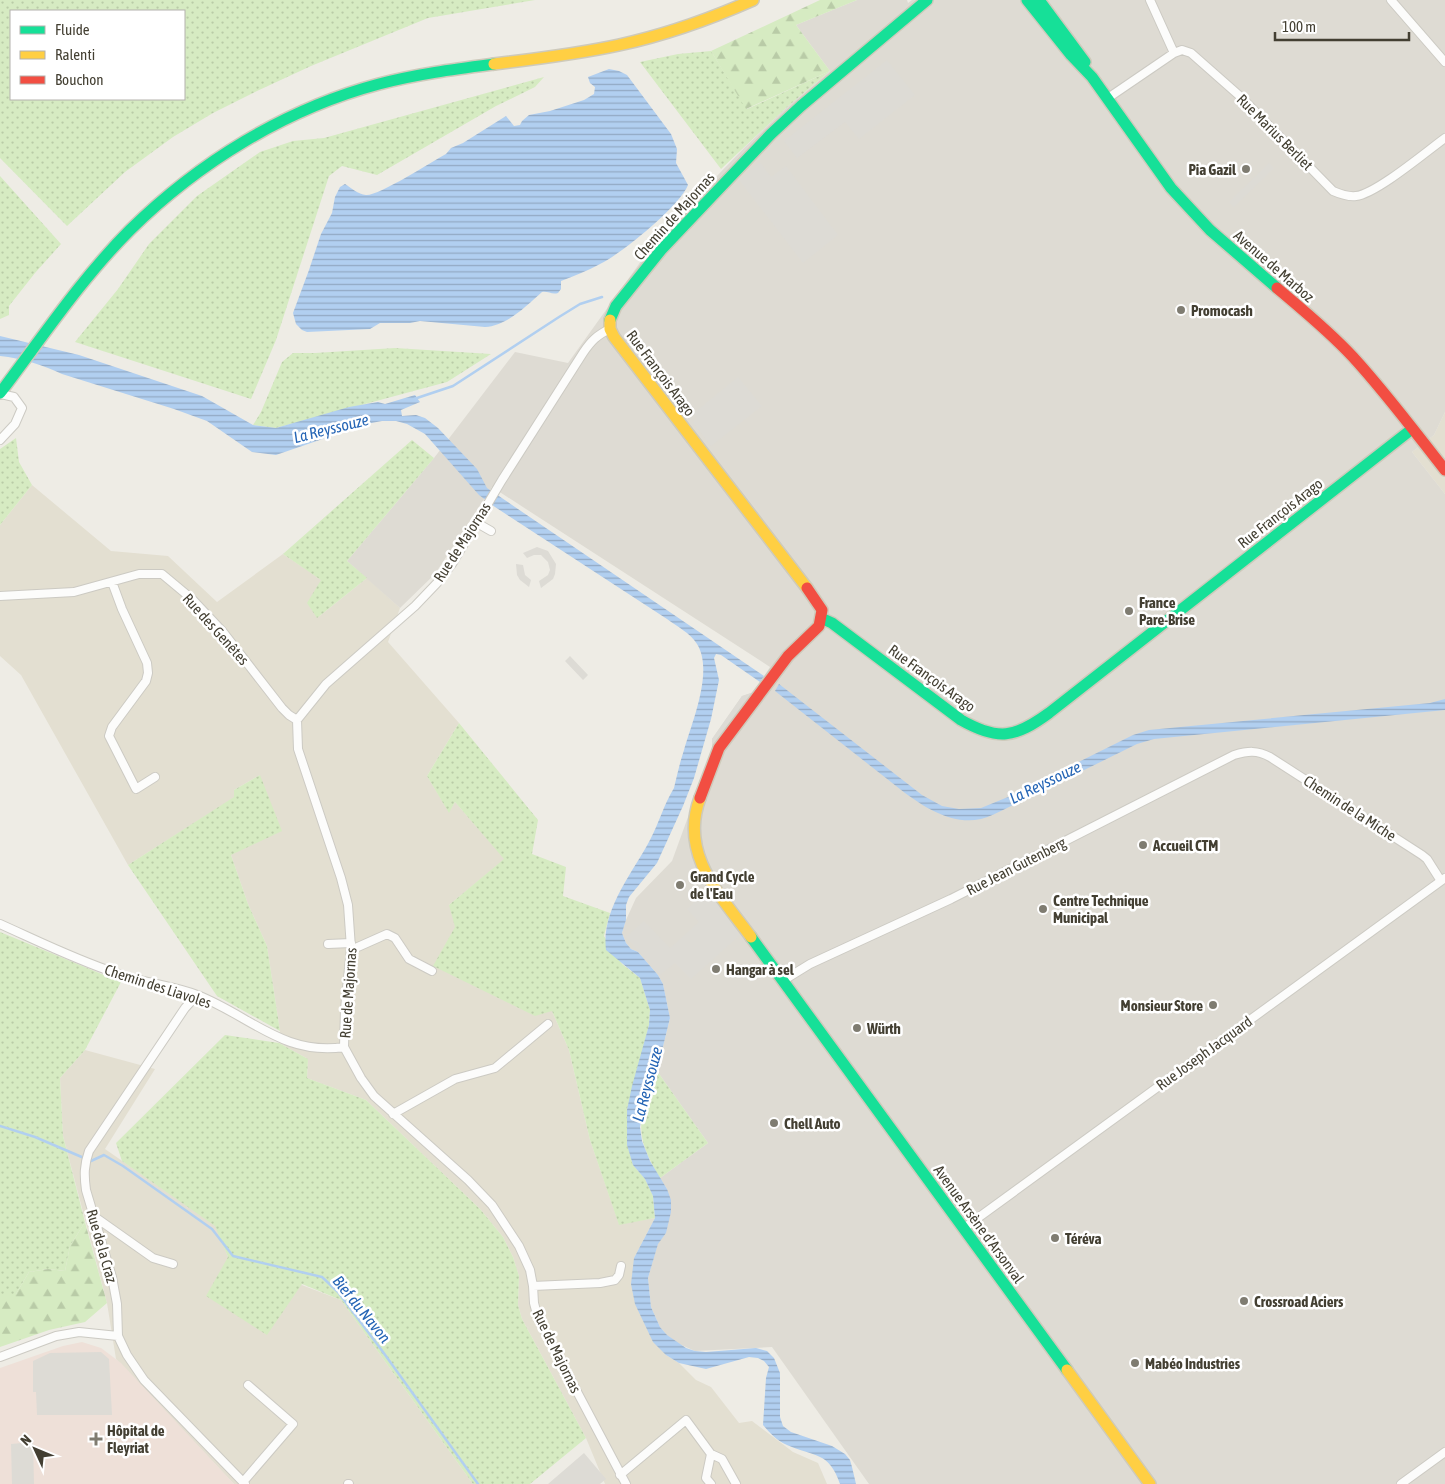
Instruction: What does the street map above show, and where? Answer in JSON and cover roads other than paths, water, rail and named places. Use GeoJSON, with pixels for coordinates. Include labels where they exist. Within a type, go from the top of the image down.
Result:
{"type":"FeatureCollection","features":[{"type":"Feature","properties":{"kind":"street"},"geometry":{"type":"LineString","coordinates":[[0,440],[15,424],[22,408],[14,397],[0,393],[97,266],[132,228],[161,201],[200,170],[234,147],[330,100],[362,90],[422,74],[590,50],[647,38],[688,26],[753,0]]}},
{"type":"Feature","properties":{"kind":"street","name":"Chemin de Majornas"},"geometry":{"type":"LineString","coordinates":[[610,329],[610,318],[616,306],[660,250],[726,180],[801,106],[927,0]]}},
{"type":"Feature","properties":{"kind":"street","name":"Avenue de Marboz"},"geometry":{"type":"LineString","coordinates":[[1027,0],[1071,55],[1092,77],[1188,209],[1338,342],[1445,470]]}},
{"type":"Feature","properties":{"kind":"street","name":"Avenue de Marboz"},"geometry":{"type":"LineString","coordinates":[[1039,0],[1084,59],[1092,77]]}},
{"type":"Feature","properties":{"kind":"street"},"geometry":{"type":"LineString","coordinates":[[1108,98],[1174,53],[1150,0]]}},
{"type":"Feature","properties":{"kind":"street"},"geometry":{"type":"LineString","coordinates":[[1391,0],[1445,62]]}},
{"type":"Feature","properties":{"kind":"street","name":"Rue Marius Berliet"},"geometry":{"type":"LineString","coordinates":[[1174,53],[1182,50],[1192,52],[1242,98],[1333,192],[1345,196],[1357,196],[1375,189],[1445,138]]}},
{"type":"Feature","properties":{"kind":"street","name":"Rue de Majornas"},"geometry":{"type":"LineString","coordinates":[[610,329],[590,341],[452,564],[415,606],[326,684],[297,720],[298,749],[342,878],[348,905],[351,947],[345,1009],[344,1047],[368,1088],[393,1114],[439,1153],[492,1205],[519,1246],[530,1270],[538,1318],[626,1484]]}},
{"type":"Feature","properties":{"kind":"street","name":"Rue François Arago"},"geometry":{"type":"LineString","coordinates":[[610,329],[617,341],[818,602],[822,610],[822,618],[832,622],[961,720],[979,730],[1003,733],[1027,728],[1058,706],[1412,429]]}},
{"type":"Feature","properties":{"kind":"street"},"geometry":{"type":"LineString","coordinates":[[477,523],[491,531]]}},
{"type":"Feature","properties":{"kind":"street","name":"Rue des Genêtes"},"geometry":{"type":"LineString","coordinates":[[0,596],[74,592],[139,574],[162,574],[192,599],[223,632],[282,708],[297,720]]}},
{"type":"Feature","properties":{"kind":"street"},"geometry":{"type":"LineString","coordinates":[[112,582],[122,609],[148,663],[148,672],[146,681],[112,727],[109,736],[136,788],[156,777]]}},
{"type":"Feature","properties":{"kind":"street","name":"Avenue Arsène d'Arsonval"},"geometry":{"type":"LineString","coordinates":[[822,618],[819,626],[788,656],[719,748],[695,812],[694,835],[698,856],[707,876],[1150,1484]]}},
{"type":"Feature","properties":{"kind":"street","name":"Rue Jean Gutenberg"},"geometry":{"type":"LineString","coordinates":[[784,980],[810,964],[915,917],[1234,755],[1248,751]]}},
{"type":"Feature","properties":{"kind":"street","name":"Chemin de la Miche"},"geometry":{"type":"LineString","coordinates":[[1248,751],[1260,752],[1270,757],[1422,854],[1443,880]]}},
{"type":"Feature","properties":{"kind":"street","name":"Rue Joseph Jacquard"},"geometry":{"type":"LineString","coordinates":[[964,1228],[1443,880]]}},
{"type":"Feature","properties":{"kind":"street","name":"Chemin des Liavoles"},"geometry":{"type":"LineString","coordinates":[[0,924],[117,974],[197,995],[274,1036],[311,1048],[328,1050],[344,1047]]}},
{"type":"Feature","properties":{"kind":"street"},"geometry":{"type":"LineString","coordinates":[[328,944],[351,947],[387,934],[394,938],[409,959],[432,970]]}},
{"type":"Feature","properties":{"kind":"street","name":"Rue de la Craz"},"geometry":{"type":"LineString","coordinates":[[197,995],[185,1008],[89,1151],[84,1164],[86,1190],[112,1277],[117,1304],[118,1336],[127,1355],[144,1380],[244,1483]]}},
{"type":"Feature","properties":{"kind":"street"},"geometry":{"type":"LineString","coordinates":[[393,1114],[455,1079],[495,1068],[548,1024]]}},
{"type":"Feature","properties":{"kind":"street"},"geometry":{"type":"LineString","coordinates":[[95,1217],[153,1258],[173,1264]]}},
{"type":"Feature","properties":{"kind":"street"},"geometry":{"type":"LineString","coordinates":[[533,1286],[600,1283],[615,1280],[619,1275],[621,1266]]}},
{"type":"Feature","properties":{"kind":"street"},"geometry":{"type":"LineString","coordinates":[[0,1357],[64,1335],[79,1332],[118,1336]]}},
{"type":"Feature","properties":{"kind":"street"},"geometry":{"type":"LineString","coordinates":[[244,1483],[293,1424],[248,1386]]}},
{"type":"Feature","properties":{"kind":"street"},"geometry":{"type":"LineString","coordinates":[[620,1475],[686,1420],[711,1454],[722,1459],[736,1484]]}},
{"type":"Feature","properties":{"kind":"street"},"geometry":{"type":"LineString","coordinates":[[1401,1484],[1445,1452]]}},
{"type":"Feature","properties":{"kind":"street"},"geometry":{"type":"LineString","coordinates":[[710,1484],[706,1478],[711,1454]]}},
{"type":"Feature","properties":{"kind":"water"},"geometry":{"type":"Polygon","coordinates":[[[609,69],[627,75],[671,134],[677,149],[676,163],[688,185],[674,205],[649,229],[609,259],[561,281],[561,289],[558,293],[542,292],[516,314],[493,326],[485,327],[420,321],[380,323],[370,329],[307,332],[296,324],[293,313],[321,234],[332,213],[335,197],[340,187],[345,184],[357,192],[366,195],[373,194],[446,154],[451,148],[463,143],[506,116],[514,126],[520,125],[529,115],[550,111],[584,100],[594,94],[595,87],[590,83],[588,77],[609,69]]]}},
{"type":"Feature","properties":{"kind":"water","name":"La Reyssouze"},"geometry":{"type":"Polygon","coordinates":[[[0,336],[79,355],[202,396],[253,425],[276,428],[349,407],[378,402],[385,404],[415,395],[420,402],[401,410],[402,416],[416,415],[425,418],[438,428],[477,469],[487,488],[764,676],[760,682],[721,655],[716,654],[714,658],[719,680],[711,719],[694,778],[657,863],[629,897],[626,905],[626,920],[622,933],[631,949],[638,952],[658,975],[663,984],[670,1018],[657,1071],[643,1111],[640,1127],[642,1141],[650,1161],[667,1189],[671,1200],[671,1212],[666,1233],[658,1244],[648,1278],[651,1307],[660,1327],[667,1335],[686,1348],[706,1352],[756,1348],[767,1351],[774,1358],[780,1373],[780,1417],[783,1426],[791,1432],[832,1446],[845,1454],[850,1460],[856,1484],[840,1484],[836,1473],[826,1460],[783,1443],[763,1425],[766,1378],[769,1367],[764,1361],[749,1357],[706,1369],[679,1363],[666,1355],[653,1342],[635,1304],[631,1284],[634,1258],[655,1218],[653,1196],[645,1179],[633,1165],[627,1145],[627,1110],[649,1025],[650,1010],[640,978],[606,950],[606,935],[608,921],[619,893],[650,840],[674,788],[700,697],[703,668],[702,655],[697,644],[684,630],[479,495],[425,434],[407,424],[396,421],[382,421],[366,424],[276,455],[252,452],[207,421],[62,374],[32,362],[0,356],[0,336]]]}},
{"type":"Feature","properties":{"kind":"water","name":"La Reyssouze"},"geometry":{"type":"Polygon","coordinates":[[[779,684],[922,795],[942,806],[959,809],[981,808],[1008,797],[1133,735],[1149,730],[1430,703],[1445,699],[1445,710],[1154,739],[1137,744],[992,815],[981,819],[960,820],[931,810],[905,793],[775,691],[779,684]]]}},
{"type":"Feature","properties":{"kind":"waterway"},"geometry":{"type":"LineString","coordinates":[[414,399],[453,386],[580,304],[602,297]]}},
{"type":"Feature","properties":{"kind":"waterway","name":"Bief du Navon"},"geometry":{"type":"LineString","coordinates":[[0,1126],[35,1137],[91,1161],[104,1155],[123,1166],[212,1229],[233,1256],[322,1277],[338,1292],[478,1484]]}},
{"type":"Feature","properties":{"kind":"place","name":"Pia Gazil"},"geometry":{"type":"Point","coordinates":[1246,169]}},
{"type":"Feature","properties":{"kind":"place","name":"Promocash"},"geometry":{"type":"Point","coordinates":[1181,310]}},
{"type":"Feature","properties":{"kind":"place","name":"France Pare-Brise"},"geometry":{"type":"Point","coordinates":[1129,611]}},
{"type":"Feature","properties":{"kind":"place","name":"Accueil CTM"},"geometry":{"type":"Point","coordinates":[1143,845]}},
{"type":"Feature","properties":{"kind":"place","name":"Grand Cycle de l'Eau"},"geometry":{"type":"Point","coordinates":[680,885]}},
{"type":"Feature","properties":{"kind":"place","name":"Centre Technique Municipal"},"geometry":{"type":"Point","coordinates":[1043,909]}},
{"type":"Feature","properties":{"kind":"place","name":"Hangar à sel"},"geometry":{"type":"Point","coordinates":[716,969]}},
{"type":"Feature","properties":{"kind":"place","name":"Monsieur Store"},"geometry":{"type":"Point","coordinates":[1213,1005]}},
{"type":"Feature","properties":{"kind":"place","name":"Würth"},"geometry":{"type":"Point","coordinates":[857,1028]}},
{"type":"Feature","properties":{"kind":"place","name":"Chell Auto"},"geometry":{"type":"Point","coordinates":[774,1123]}},
{"type":"Feature","properties":{"kind":"place","name":"Téréva"},"geometry":{"type":"Point","coordinates":[1055,1238]}},
{"type":"Feature","properties":{"kind":"place","name":"Crossroad Aciers"},"geometry":{"type":"Point","coordinates":[1244,1301]}},
{"type":"Feature","properties":{"kind":"place","name":"Mabéo Industries"},"geometry":{"type":"Point","coordinates":[1135,1363]}},
{"type":"Feature","properties":{"kind":"place","name":"Hôpital de Fleyriat"},"geometry":{"type":"Point","coordinates":[96,1439]}}]}
